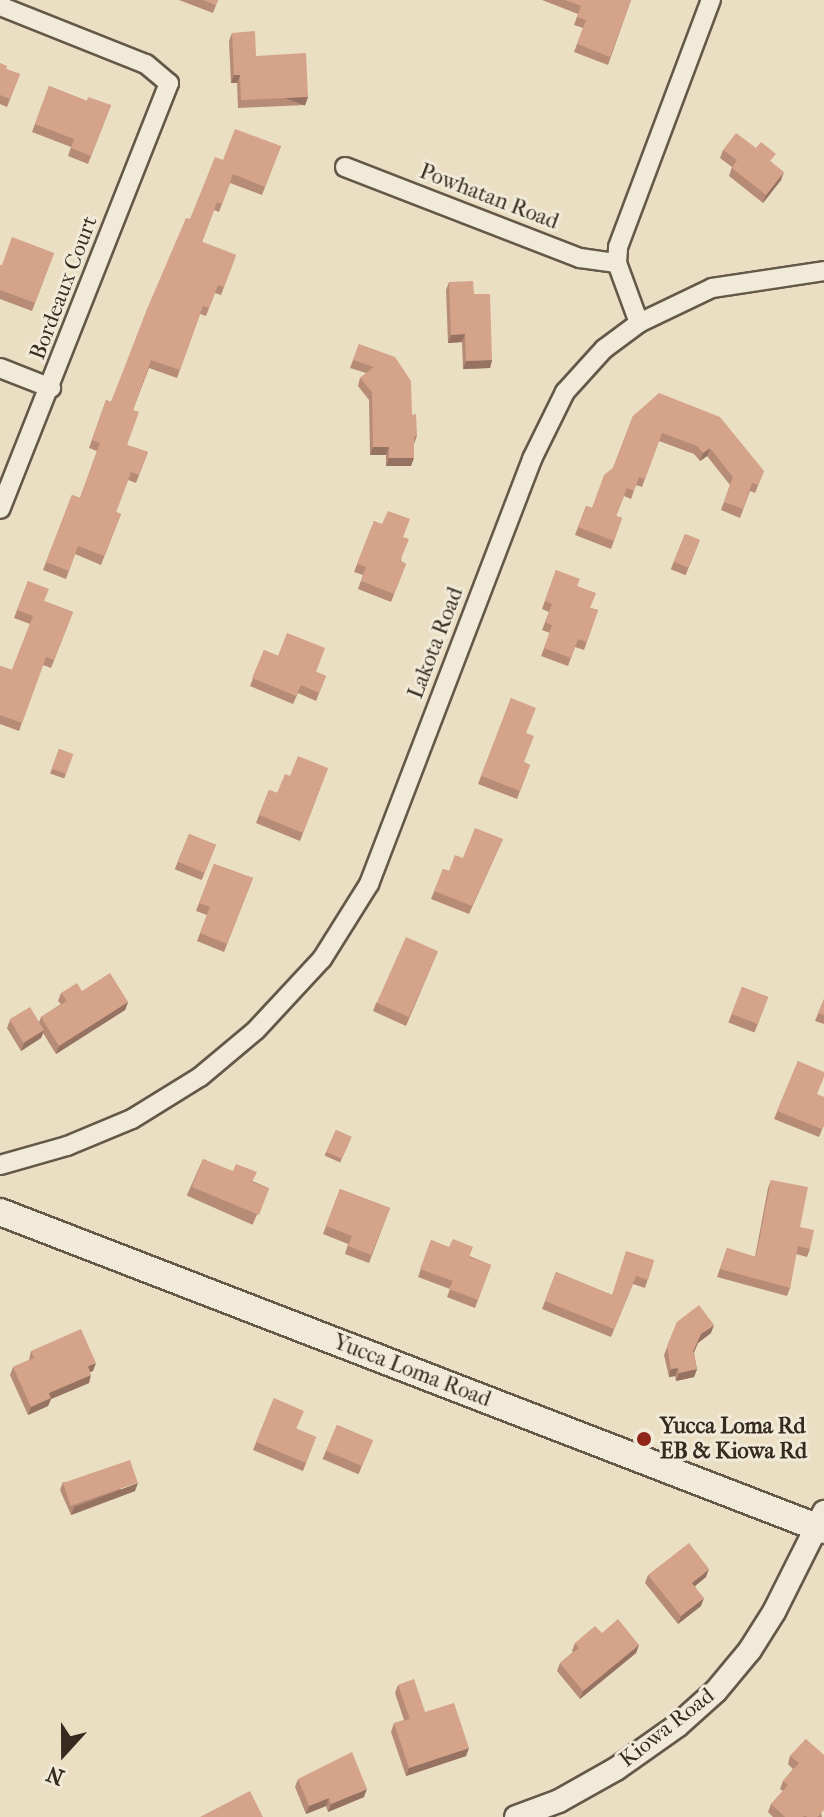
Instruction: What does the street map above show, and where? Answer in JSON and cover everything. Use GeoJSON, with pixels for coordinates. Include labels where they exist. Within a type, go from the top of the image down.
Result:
{"type":"FeatureCollection","features":[{"type":"Feature","properties":{"kind":"main road","name":"Yucca Loma Road"},"geometry":{"type":"LineString","coordinates":[[0,1212],[822,1523]]}},
{"type":"Feature","properties":{"kind":"street"},"geometry":{"type":"LineString","coordinates":[[711,0],[618,247],[617,263],[639,323],[712,288],[824,271]]}},
{"type":"Feature","properties":{"kind":"street","name":"Bordeaux Court"},"geometry":{"type":"LineString","coordinates":[[0,6],[146,64],[169,83],[51,388],[0,509]]}},
{"type":"Feature","properties":{"kind":"street","name":"Powhatan Road"},"geometry":{"type":"LineString","coordinates":[[345,167],[580,258],[617,263]]}},
{"type":"Feature","properties":{"kind":"street","name":"Lakota Road"},"geometry":{"type":"LineString","coordinates":[[0,1165],[67,1146],[132,1119],[200,1077],[256,1030],[322,959],[369,884],[532,459],[565,392],[604,349],[639,323]]}},
{"type":"Feature","properties":{"kind":"street"},"geometry":{"type":"LineString","coordinates":[[0,368],[51,388]]}},
{"type":"Feature","properties":{"kind":"street","name":"Kiowa Road"},"geometry":{"type":"LineString","coordinates":[[516,1817],[559,1801],[616,1769],[677,1726],[716,1691],[750,1650],[774,1612],[822,1523]]}},
{"type":"Feature","properties":{"kind":"building"},"geometry":{"type":"Polygon","coordinates":[[[565,0],[631,0],[610,57],[577,44],[586,20],[577,17],[581,6],[565,0]]]}},
{"type":"Feature","properties":{"kind":"building"},"geometry":{"type":"Polygon","coordinates":[[[255,31],[256,56],[306,53],[308,97],[241,100],[240,75],[234,75],[232,33],[255,31]]]}},
{"type":"Feature","properties":{"kind":"building"},"geometry":{"type":"Polygon","coordinates":[[[0,63],[20,74],[10,99],[0,95],[0,63]]]}},
{"type":"Feature","properties":{"kind":"building"},"geometry":{"type":"Polygon","coordinates":[[[49,86],[87,101],[88,97],[111,105],[91,156],[71,148],[74,139],[35,124],[49,86]]]}},
{"type":"Feature","properties":{"kind":"building"},"geometry":{"type":"Polygon","coordinates":[[[235,129],[281,146],[265,187],[233,174],[222,204],[217,202],[202,242],[236,255],[224,287],[218,285],[209,308],[203,306],[180,370],[151,360],[133,410],[139,412],[127,445],[148,452],[139,475],[131,472],[116,512],[121,514],[104,556],[78,546],[69,571],[46,562],[72,495],[80,498],[100,443],[92,440],[106,400],[111,402],[147,309],[186,218],[190,219],[215,157],[223,160],[235,129]]]}},
{"type":"Feature","properties":{"kind":"building"},"geometry":{"type":"Polygon","coordinates":[[[736,133],[756,148],[761,142],[776,154],[770,161],[784,172],[766,195],[732,168],[737,160],[723,150],[736,133]]]}},
{"type":"Feature","properties":{"kind":"building"},"geometry":{"type":"Polygon","coordinates":[[[12,237],[54,253],[35,303],[0,290],[0,265],[12,237]]]}},
{"type":"Feature","properties":{"kind":"building"},"geometry":{"type":"Polygon","coordinates":[[[473,281],[474,294],[490,294],[492,360],[466,361],[465,334],[451,335],[449,282],[473,281]]]}},
{"type":"Feature","properties":{"kind":"building"},"geometry":{"type":"Polygon","coordinates":[[[359,344],[395,357],[411,381],[412,415],[416,414],[417,436],[414,436],[414,458],[389,458],[389,447],[373,447],[372,392],[360,378],[374,367],[353,360],[359,344]]]}},
{"type":"Feature","properties":{"kind":"building"},"geometry":{"type":"Polygon","coordinates":[[[659,393],[720,417],[764,471],[758,485],[752,483],[743,509],[724,502],[733,477],[710,448],[703,453],[697,446],[662,433],[645,479],[639,477],[634,491],[627,488],[616,516],[622,518],[614,541],[578,527],[586,506],[592,508],[604,475],[613,468],[633,416],[659,393]]]}},
{"type":"Feature","properties":{"kind":"building"},"geometry":{"type":"Polygon","coordinates":[[[388,511],[410,519],[403,537],[409,539],[400,561],[406,564],[394,594],[361,581],[366,567],[357,564],[374,521],[382,524],[388,511]]]}},
{"type":"Feature","properties":{"kind":"building"},"geometry":{"type":"Polygon","coordinates":[[[685,534],[700,540],[689,568],[674,562],[685,534]]]}},
{"type":"Feature","properties":{"kind":"building"},"geometry":{"type":"Polygon","coordinates":[[[556,570],[580,579],[577,586],[596,593],[590,608],[598,610],[587,642],[578,639],[571,658],[544,648],[552,625],[545,622],[552,604],[545,601],[556,570]]]}},
{"type":"Feature","properties":{"kind":"building"},"geometry":{"type":"Polygon","coordinates":[[[28,581],[49,589],[44,601],[73,612],[54,660],[46,657],[22,723],[0,715],[0,666],[12,670],[33,616],[17,610],[28,581]]]}},
{"type":"Feature","properties":{"kind":"building"},"geometry":{"type":"Polygon","coordinates":[[[287,633],[325,648],[316,672],[326,676],[319,693],[301,685],[296,696],[252,678],[264,650],[278,656],[287,633]]]}},
{"type":"Feature","properties":{"kind":"building"},"geometry":{"type":"Polygon","coordinates":[[[511,698],[536,708],[526,733],[534,736],[524,762],[530,765],[520,791],[481,776],[511,698]]]}},
{"type":"Feature","properties":{"kind":"building"},"geometry":{"type":"Polygon","coordinates":[[[59,749],[73,754],[66,774],[52,769],[59,749]]]}},
{"type":"Feature","properties":{"kind":"building"},"geometry":{"type":"Polygon","coordinates":[[[298,756],[328,768],[303,833],[259,815],[269,790],[277,793],[285,774],[290,776],[298,756]]]}},
{"type":"Feature","properties":{"kind":"building"},"geometry":{"type":"Polygon","coordinates":[[[475,828],[503,839],[472,906],[434,891],[443,869],[449,871],[455,855],[463,858],[475,828]]]}},
{"type":"Feature","properties":{"kind":"building"},"geometry":{"type":"Polygon","coordinates":[[[189,834],[216,845],[205,873],[178,862],[189,834]]]}},
{"type":"Feature","properties":{"kind":"building"},"geometry":{"type":"Polygon","coordinates":[[[214,864],[253,878],[227,944],[200,933],[210,907],[199,903],[214,864]]]}},
{"type":"Feature","properties":{"kind":"building"},"geometry":{"type":"Polygon","coordinates":[[[406,937],[438,951],[409,1017],[377,1003],[406,937]]]}},
{"type":"Feature","properties":{"kind":"building"},"geometry":{"type":"Polygon","coordinates":[[[110,973],[128,1002],[59,1046],[41,1017],[67,1001],[61,993],[77,983],[82,991],[110,973]]]}},
{"type":"Feature","properties":{"kind":"building"},"geometry":{"type":"Polygon","coordinates":[[[742,987],[768,997],[758,1024],[732,1014],[742,987]]]}},
{"type":"Feature","properties":{"kind":"building"},"geometry":{"type":"Polygon","coordinates":[[[824,999],[824,1015],[818,1013],[824,999]]]}},
{"type":"Feature","properties":{"kind":"building"},"geometry":{"type":"Polygon","coordinates":[[[30,1007],[44,1030],[23,1043],[9,1019],[30,1007]]]}},
{"type":"Feature","properties":{"kind":"building"},"geometry":{"type":"Polygon","coordinates":[[[798,1061],[824,1072],[817,1094],[824,1097],[822,1129],[777,1111],[798,1061]]]}},
{"type":"Feature","properties":{"kind":"building"},"geometry":{"type":"Polygon","coordinates":[[[336,1130],[352,1137],[342,1159],[326,1152],[336,1130]]]}},
{"type":"Feature","properties":{"kind":"building"},"geometry":{"type":"Polygon","coordinates":[[[203,1159],[233,1171],[236,1164],[257,1172],[252,1182],[269,1189],[259,1215],[192,1187],[203,1159]]]}},
{"type":"Feature","properties":{"kind":"building"},"geometry":{"type":"Polygon","coordinates":[[[771,1180],[808,1187],[800,1227],[814,1230],[810,1249],[798,1246],[790,1288],[720,1269],[727,1248],[756,1257],[771,1180]]]}},
{"type":"Feature","properties":{"kind":"building"},"geometry":{"type":"Polygon","coordinates":[[[340,1189],[390,1208],[371,1255],[348,1246],[352,1236],[326,1226],[340,1189]]]}},
{"type":"Feature","properties":{"kind":"building"},"geometry":{"type":"Polygon","coordinates":[[[453,1239],[473,1247],[469,1257],[491,1265],[478,1300],[449,1289],[453,1281],[420,1269],[431,1240],[449,1247],[453,1239]]]}},
{"type":"Feature","properties":{"kind":"building"},"geometry":{"type":"Polygon","coordinates":[[[626,1251],[654,1260],[648,1280],[636,1276],[614,1329],[545,1301],[556,1272],[612,1295],[626,1251]]]}},
{"type":"Feature","properties":{"kind":"building"},"geometry":{"type":"Polygon","coordinates":[[[699,1305],[714,1325],[701,1334],[693,1351],[697,1369],[679,1373],[678,1368],[671,1369],[667,1346],[677,1322],[699,1305]]]}},
{"type":"Feature","properties":{"kind":"building"},"geometry":{"type":"Polygon","coordinates":[[[81,1329],[96,1363],[88,1366],[91,1375],[49,1393],[51,1398],[31,1407],[13,1367],[34,1358],[31,1351],[81,1329]]]}},
{"type":"Feature","properties":{"kind":"building"},"geometry":{"type":"Polygon","coordinates":[[[274,1398],[304,1411],[296,1429],[316,1437],[306,1463],[256,1442],[274,1398]]]}},
{"type":"Feature","properties":{"kind":"building"},"geometry":{"type":"Polygon","coordinates":[[[337,1425],[373,1440],[362,1466],[326,1451],[337,1425]]]}},
{"type":"Feature","properties":{"kind":"building"},"geometry":{"type":"Polygon","coordinates":[[[130,1460],[138,1483],[71,1506],[63,1483],[130,1460]]]}},
{"type":"Feature","properties":{"kind":"building"},"geometry":{"type":"Polygon","coordinates":[[[689,1543],[709,1569],[692,1583],[704,1598],[681,1616],[648,1575],[689,1543]]]}},
{"type":"Feature","properties":{"kind":"building"},"geometry":{"type":"Polygon","coordinates":[[[618,1619],[639,1645],[583,1691],[560,1663],[579,1648],[575,1643],[595,1626],[602,1633],[618,1619]]]}},
{"type":"Feature","properties":{"kind":"building"},"geometry":{"type":"Polygon","coordinates":[[[414,1679],[425,1712],[454,1703],[469,1748],[409,1768],[394,1723],[410,1719],[398,1685],[414,1679]]]}},
{"type":"Feature","properties":{"kind":"building"},"geometry":{"type":"Polygon","coordinates":[[[806,1739],[824,1755],[824,1810],[817,1817],[785,1817],[771,1804],[788,1785],[783,1781],[799,1763],[790,1756],[806,1739]]]}},
{"type":"Feature","properties":{"kind":"building"},"geometry":{"type":"Polygon","coordinates":[[[352,1752],[367,1789],[331,1804],[329,1798],[309,1806],[298,1779],[352,1752]]]}},
{"type":"Feature","properties":{"kind":"building"},"geometry":{"type":"Polygon","coordinates":[[[250,1791],[263,1817],[200,1817],[250,1791]]]}},
{"type":"Feature","properties":{"kind":"place","name":"Yucca Loma Rd EB & Kiowa Rd"},"geometry":{"type":"Point","coordinates":[644,1439]}}]}
